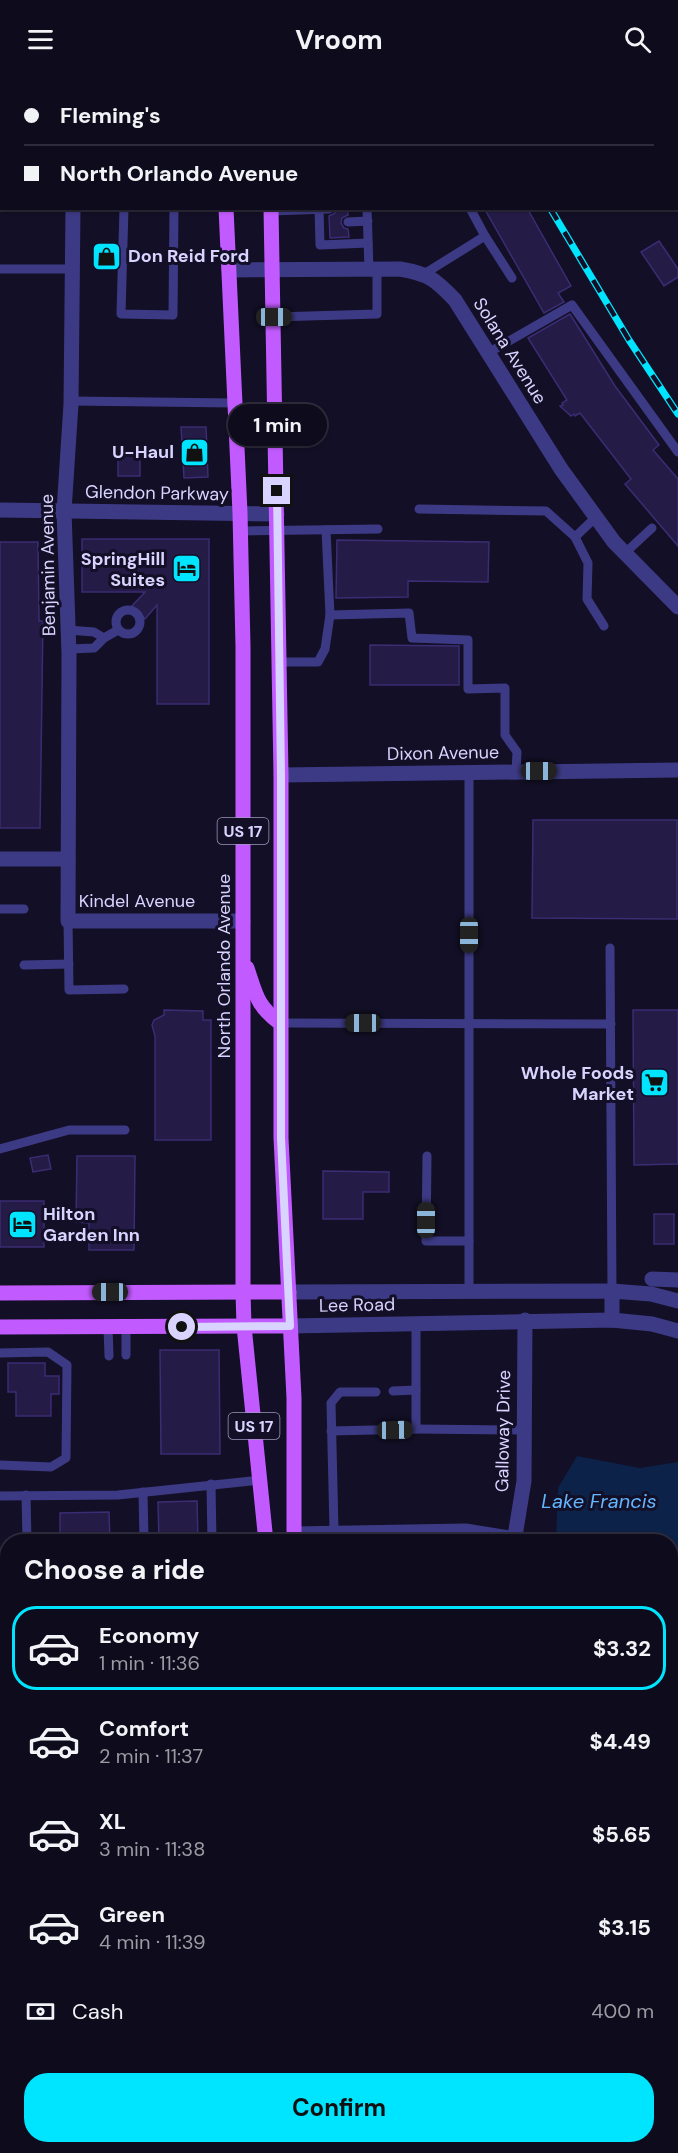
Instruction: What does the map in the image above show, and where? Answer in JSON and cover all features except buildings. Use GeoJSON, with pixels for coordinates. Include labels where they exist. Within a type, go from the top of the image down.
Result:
{"type":"FeatureCollection","features":[{"type":"Feature","properties":{"kind":"main road","name":"North Orlando Avenue"},"geometry":{"type":"LineString","coordinates":[[226,210],[240,513],[243,647],[244,1326],[265,1534]]}},
{"type":"Feature","properties":{"kind":"main road","name":"US 17"},"geometry":{"type":"LineString","coordinates":[[271,210],[281,775],[281,1138],[295,1461],[294,1534]]}},
{"type":"Feature","properties":{"kind":"main road"},"geometry":{"type":"LineString","coordinates":[[243,955],[256,995],[265,1012],[280,1023]]}},
{"type":"Feature","properties":{"kind":"main road","name":"Lee Road"},"geometry":{"type":"LineString","coordinates":[[0,1293],[288,1292]]}},
{"type":"Feature","properties":{"kind":"main road","name":"Lee Road"},"geometry":{"type":"LineString","coordinates":[[0,1327],[290,1326]]}},
{"type":"Feature","properties":{"kind":"street","name":"Benjamin Avenue"},"geometry":{"type":"LineString","coordinates":[[68,921],[69,649],[64,512],[71,401],[74,210]]}},
{"type":"Feature","properties":{"kind":"street"},"geometry":{"type":"LineString","coordinates":[[229,270],[400,269],[424,273]]}},
{"type":"Feature","properties":{"kind":"street","name":"Solana Avenue"},"geometry":{"type":"LineString","coordinates":[[424,273],[441,285],[455,300],[561,469],[596,517],[625,553],[677,603]]}},
{"type":"Feature","properties":{"kind":"street","name":"Glendon Parkway"},"geometry":{"type":"LineString","coordinates":[[0,510],[277,514]]}},
{"type":"Feature","properties":{"kind":"street","name":"Dixon Avenue"},"geometry":{"type":"LineString","coordinates":[[281,775],[678,770]]}},
{"type":"Feature","properties":{"kind":"street"},"geometry":{"type":"LineString","coordinates":[[0,859],[68,859]]}},
{"type":"Feature","properties":{"kind":"street","name":"Kindel Avenue"},"geometry":{"type":"LineString","coordinates":[[68,921],[243,921]]}},
{"type":"Feature","properties":{"kind":"street"},"geometry":{"type":"LineString","coordinates":[[652,1280],[678,1280]]}},
{"type":"Feature","properties":{"kind":"street"},"geometry":{"type":"LineString","coordinates":[[612,1291],[612,1320]]}},
{"type":"Feature","properties":{"kind":"street","name":"Lee Road"},"geometry":{"type":"LineString","coordinates":[[288,1292],[612,1291],[651,1294],[678,1301]]}},
{"type":"Feature","properties":{"kind":"street","name":"Galloway Drive"},"geometry":{"type":"LineString","coordinates":[[516,1534],[524,1481],[525,1320]]}},
{"type":"Feature","properties":{"kind":"street","name":"Lee Road"},"geometry":{"type":"LineString","coordinates":[[290,1326],[612,1320],[652,1324],[678,1331]]}},
{"type":"Feature","properties":{"kind":"lane"},"geometry":{"type":"LineString","coordinates":[[124,210],[121,314],[173,315],[174,210]]}},
{"type":"Feature","properties":{"kind":"lane"},"geometry":{"type":"LineString","coordinates":[[322,210],[325,223],[320,245],[368,243]]}},
{"type":"Feature","properties":{"kind":"lane"},"geometry":{"type":"LineString","coordinates":[[274,317],[377,314],[368,243],[367,210]]}},
{"type":"Feature","properties":{"kind":"lane"},"geometry":{"type":"LineString","coordinates":[[471,210],[512,279]]}},
{"type":"Feature","properties":{"kind":"lane"},"geometry":{"type":"LineString","coordinates":[[348,222],[368,221]]}},
{"type":"Feature","properties":{"kind":"lane"},"geometry":{"type":"LineString","coordinates":[[424,273],[485,236]]}},
{"type":"Feature","properties":{"kind":"lane"},"geometry":{"type":"LineString","coordinates":[[0,269],[73,269]]}},
{"type":"Feature","properties":{"kind":"lane"},"geometry":{"type":"LineString","coordinates":[[488,353],[572,305],[678,452]]}},
{"type":"Feature","properties":{"kind":"lane"},"geometry":{"type":"LineString","coordinates":[[71,401],[234,403]]}},
{"type":"Feature","properties":{"kind":"lane"},"geometry":{"type":"LineString","coordinates":[[419,509],[546,511],[575,537],[588,563],[587,599],[604,626]]}},
{"type":"Feature","properties":{"kind":"lane"},"geometry":{"type":"LineString","coordinates":[[575,537],[596,517]]}},
{"type":"Feature","properties":{"kind":"lane"},"geometry":{"type":"LineString","coordinates":[[625,553],[652,528]]}},
{"type":"Feature","properties":{"kind":"lane"},"geometry":{"type":"LineString","coordinates":[[240,531],[378,529]]}},
{"type":"Feature","properties":{"kind":"lane"},"geometry":{"type":"LineString","coordinates":[[279,662],[318,662],[325,649],[330,615],[326,530]]}},
{"type":"Feature","properties":{"kind":"lane"},"geometry":{"type":"LineString","coordinates":[[330,615],[409,613],[412,638],[468,640],[468,689],[505,688],[505,735],[517,752],[516,772]]}},
{"type":"Feature","properties":{"kind":"lane"},"geometry":{"type":"LineString","coordinates":[[68,630],[94,632],[104,638]]}},
{"type":"Feature","properties":{"kind":"lane"},"geometry":{"type":"LineString","coordinates":[[69,649],[94,648],[104,638],[118,630]]}},
{"type":"Feature","properties":{"kind":"lane"},"geometry":{"type":"LineString","coordinates":[[469,772],[469,1291]]}},
{"type":"Feature","properties":{"kind":"lane"},"geometry":{"type":"LineString","coordinates":[[0,909],[24,909]]}},
{"type":"Feature","properties":{"kind":"lane"},"geometry":{"type":"LineString","coordinates":[[68,921],[69,990],[124,989]]}},
{"type":"Feature","properties":{"kind":"lane"},"geometry":{"type":"LineString","coordinates":[[610,948],[612,1291]]}},
{"type":"Feature","properties":{"kind":"lane"},"geometry":{"type":"LineString","coordinates":[[24,965],[69,964]]}},
{"type":"Feature","properties":{"kind":"lane"},"geometry":{"type":"LineString","coordinates":[[280,1023],[610,1024]]}},
{"type":"Feature","properties":{"kind":"lane"},"geometry":{"type":"LineString","coordinates":[[0,1149],[69,1130],[125,1130]]}},
{"type":"Feature","properties":{"kind":"lane"},"geometry":{"type":"LineString","coordinates":[[427,1156],[426,1241],[469,1241]]}},
{"type":"Feature","properties":{"kind":"lane"},"geometry":{"type":"LineString","coordinates":[[416,1323],[416,1429]]}},
{"type":"Feature","properties":{"kind":"lane"},"geometry":{"type":"LineString","coordinates":[[108,1327],[109,1356]]}},
{"type":"Feature","properties":{"kind":"lane"},"geometry":{"type":"LineString","coordinates":[[126,1327],[126,1355]]}},
{"type":"Feature","properties":{"kind":"lane"},"geometry":{"type":"LineString","coordinates":[[0,1353],[48,1352],[67,1365],[67,1404],[66,1458],[51,1467],[0,1465]]}},
{"type":"Feature","properties":{"kind":"lane"},"geometry":{"type":"LineString","coordinates":[[393,1391],[417,1390]]}},
{"type":"Feature","properties":{"kind":"lane"},"geometry":{"type":"LineString","coordinates":[[334,1530],[331,1403],[340,1392],[376,1392]]}},
{"type":"Feature","properties":{"kind":"lane"},"geometry":{"type":"LineString","coordinates":[[331,1431],[523,1430]]}},
{"type":"Feature","properties":{"kind":"lane"},"geometry":{"type":"LineString","coordinates":[[0,1496],[118,1495],[261,1480]]}},
{"type":"Feature","properties":{"kind":"lane"},"geometry":{"type":"LineString","coordinates":[[211,1484],[212,1534]]}},
{"type":"Feature","properties":{"kind":"lane"},"geometry":{"type":"LineString","coordinates":[[143,1492],[144,1534]]}},
{"type":"Feature","properties":{"kind":"lane"},"geometry":{"type":"LineString","coordinates":[[26,1495],[27,1534]]}},
{"type":"Feature","properties":{"kind":"lane"},"geometry":{"type":"LineString","coordinates":[[307,1534],[334,1530],[466,1528],[493,1534]]}},
{"type":"Feature","properties":{"kind":"water","name":"Lake Francis"},"geometry":{"type":"Polygon","coordinates":[[[577,1456],[640,1468],[678,1462],[678,1534],[556,1534],[558,1488],[577,1456]]]}},
{"type":"Feature","properties":{"kind":"railway"},"geometry":{"type":"LineString","coordinates":[[551,210],[629,340],[678,414]]}},
{"type":"Feature","properties":{"kind":"place","name":"Don Reid Ford"},"geometry":{"type":"Point","coordinates":[107,256]}},
{"type":"Feature","properties":{"kind":"place","name":"U-Haul"},"geometry":{"type":"Point","coordinates":[195,452]}},
{"type":"Feature","properties":{"kind":"place","name":"SpringHill Suites"},"geometry":{"type":"Point","coordinates":[186,569]}},
{"type":"Feature","properties":{"kind":"place","name":"Whole Foods Market"},"geometry":{"type":"Point","coordinates":[655,1083]}},
{"type":"Feature","properties":{"kind":"place","name":"Hilton Garden Inn"},"geometry":{"type":"Point","coordinates":[22,1224]}},
{"type":"Feature","properties":{"kind":"route"},"geometry":{"type":"LineString","coordinates":[[182,1327],[290,1326],[281,1138],[281,775],[277,491]]}}]}
